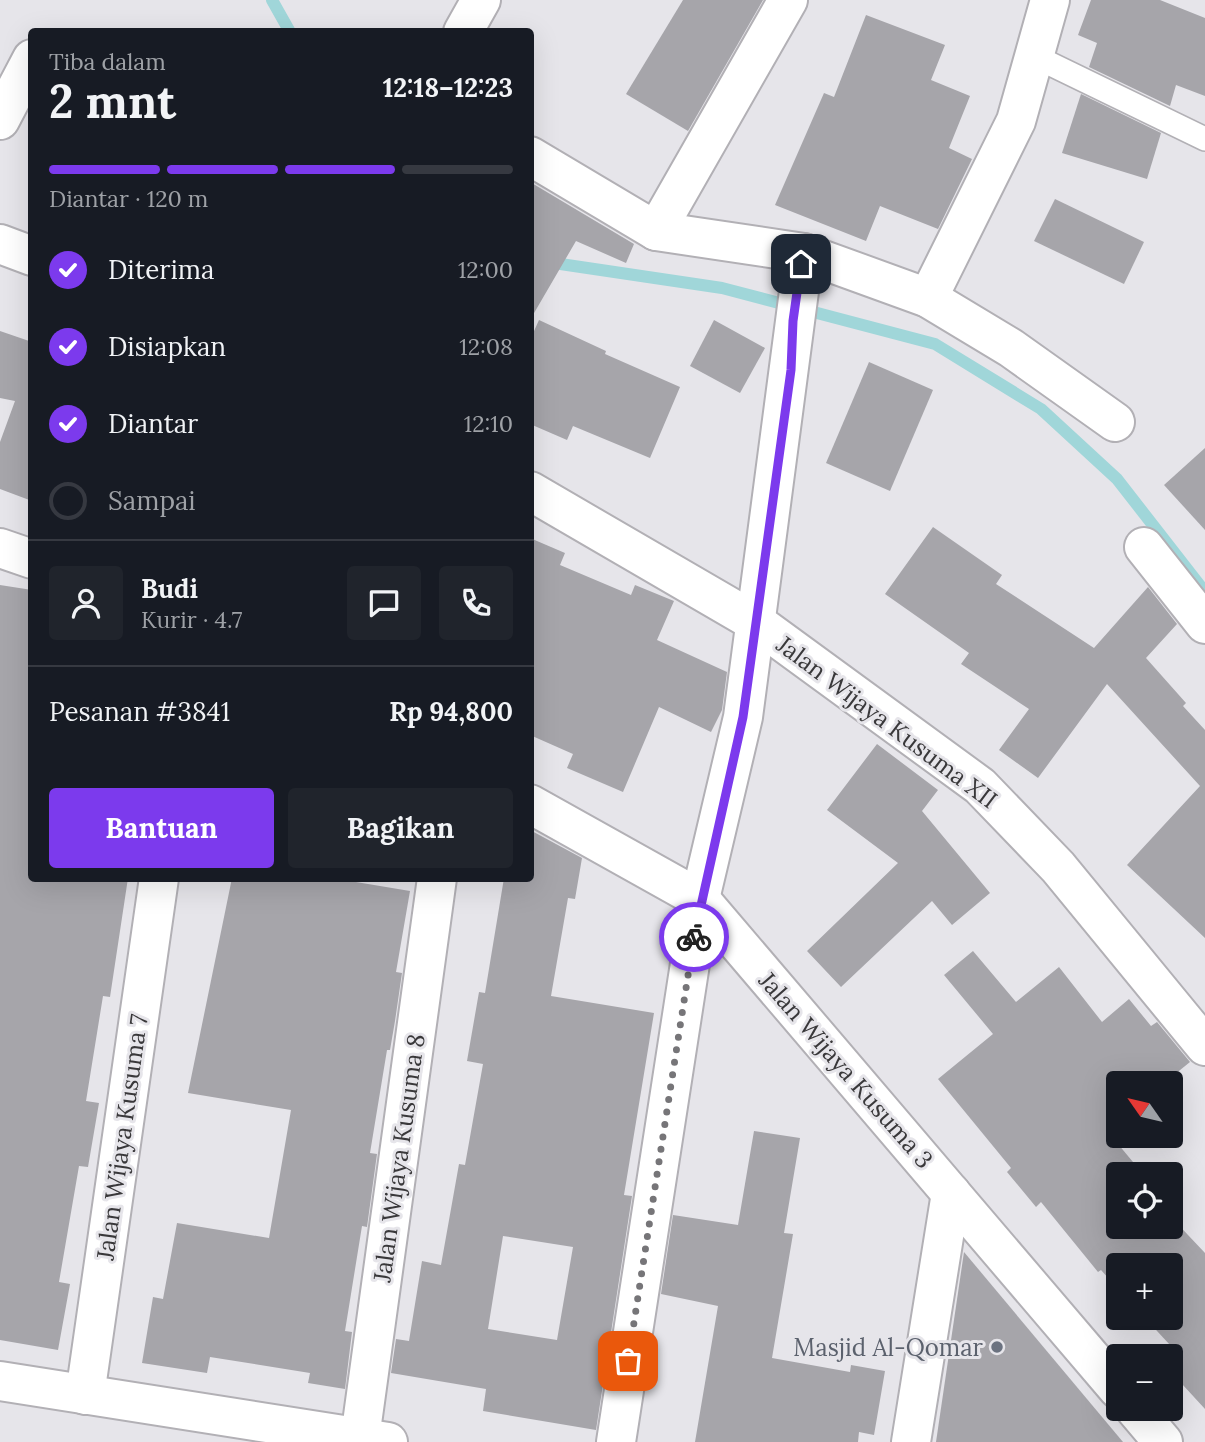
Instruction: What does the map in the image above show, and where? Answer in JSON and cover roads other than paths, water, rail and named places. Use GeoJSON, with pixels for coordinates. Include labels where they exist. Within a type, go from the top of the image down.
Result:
{"type":"FeatureCollection","features":[{"type":"Feature","properties":{"kind":"street"},"geometry":{"type":"LineString","coordinates":[[465,28],[481,0]]}},
{"type":"Feature","properties":{"kind":"street"},"geometry":{"type":"LineString","coordinates":[[656,231],[788,0]]}},
{"type":"Feature","properties":{"kind":"street"},"geometry":{"type":"LineString","coordinates":[[928,298],[1016,121],[1049,0]]}},
{"type":"Feature","properties":{"kind":"street"},"geometry":{"type":"LineString","coordinates":[[0,120],[28,67]]}},
{"type":"Feature","properties":{"kind":"street"},"geometry":{"type":"LineString","coordinates":[[534,159],[621,213],[656,231],[928,298],[1011,348],[1115,422]]}},
{"type":"Feature","properties":{"kind":"street"},"geometry":{"type":"LineString","coordinates":[[0,244],[28,254]]}},
{"type":"Feature","properties":{"kind":"street"},"geometry":{"type":"LineString","coordinates":[[616,1442],[700,899],[743,717],[791,370],[793,321],[801,265]]}},
{"type":"Feature","properties":{"kind":"street","name":"Jalan Wijaya Kusuma XII"},"geometry":{"type":"LineString","coordinates":[[534,493],[757,623],[980,786],[1058,867],[1205,1046]]}},
{"type":"Feature","properties":{"kind":"street"},"geometry":{"type":"LineString","coordinates":[[1144,547],[1205,624]]}},
{"type":"Feature","properties":{"kind":"street"},"geometry":{"type":"LineString","coordinates":[[0,548],[28,558]]}},
{"type":"Feature","properties":{"kind":"street","name":"Jalan Wijaya Kusuma 3"},"geometry":{"type":"LineString","coordinates":[[534,806],[700,899],[1106,1375]]}},
{"type":"Feature","properties":{"kind":"street","name":"Jalan Wijaya Kusuma 7"},"geometry":{"type":"LineString","coordinates":[[85,1395],[158,882]]}},
{"type":"Feature","properties":{"kind":"street","name":"Jalan Wijaya Kusuma 8"},"geometry":{"type":"LineString","coordinates":[[374,1440],[437,882]]}},
{"type":"Feature","properties":{"kind":"street"},"geometry":{"type":"LineString","coordinates":[[911,1442],[951,1193]]}},
{"type":"Feature","properties":{"kind":"street"},"geometry":{"type":"LineString","coordinates":[[0,1381],[374,1440]]}},
{"type":"Feature","properties":{"kind":"street"},"geometry":{"type":"LineString","coordinates":[[1145,1421],[1163,1442]]}},
{"type":"Feature","properties":{"kind":"lane"},"geometry":{"type":"LineString","coordinates":[[1034,56],[1205,139]]}},
{"type":"Feature","properties":{"kind":"waterway"},"geometry":{"type":"LineString","coordinates":[[272,0],[288,28]]}},
{"type":"Feature","properties":{"kind":"waterway"},"geometry":{"type":"LineString","coordinates":[[547,262],[722,288],[935,344],[1041,409],[1117,479],[1205,592]]}},
{"type":"Feature","properties":{"kind":"place","name":"Masjid Al-Qomar"},"geometry":{"type":"Point","coordinates":[997,1347]}}]}
